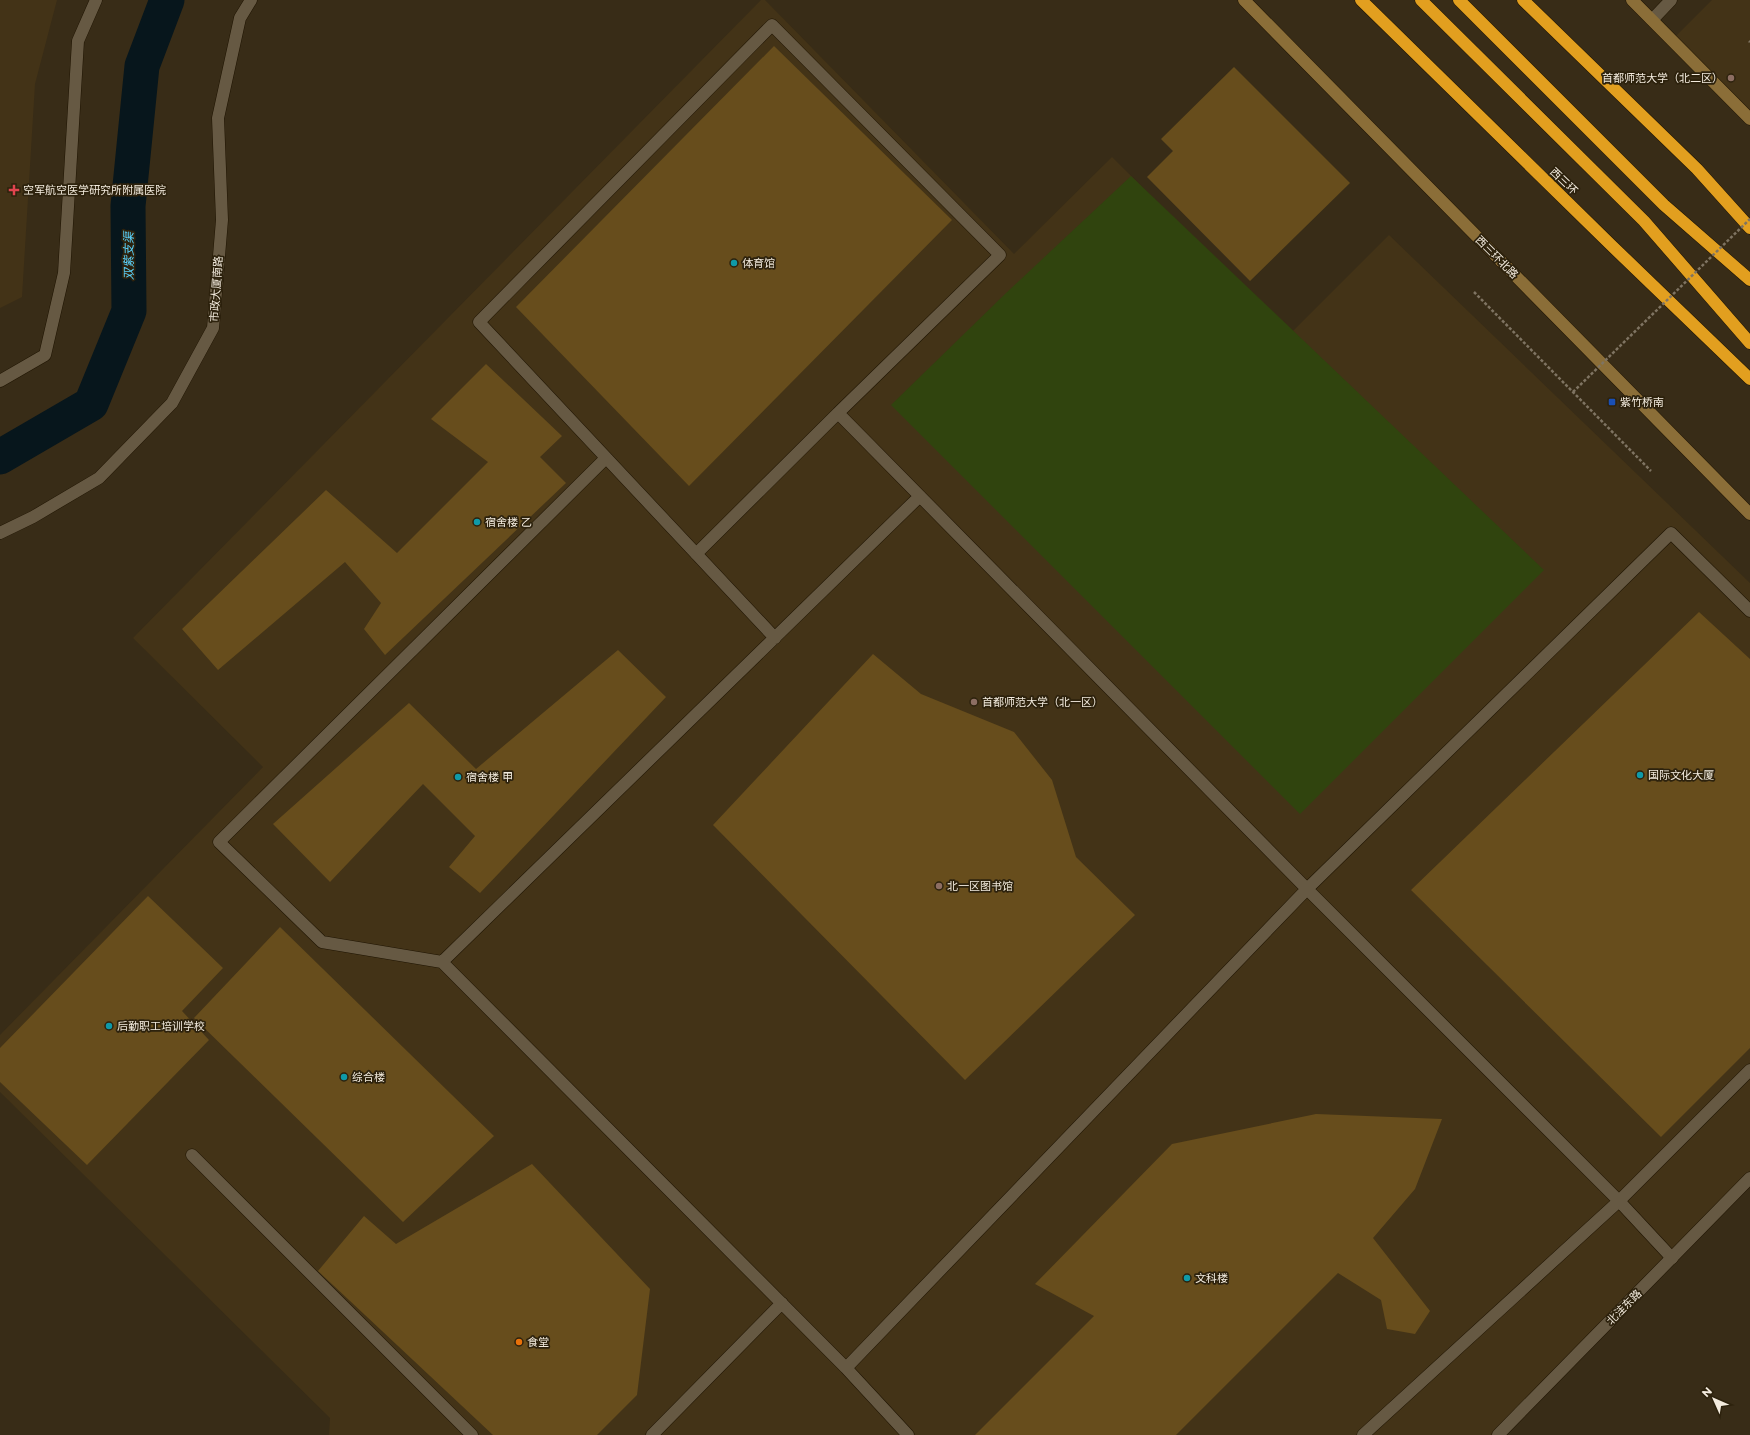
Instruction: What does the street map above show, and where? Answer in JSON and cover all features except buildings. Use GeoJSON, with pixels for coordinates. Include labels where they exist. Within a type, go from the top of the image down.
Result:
{"type":"FeatureCollection","features":[{"type":"Feature","properties":{"kind":"highway","name":"西三环"},"geometry":{"type":"LineString","coordinates":[[1361,0],[1750,379]]}},
{"type":"Feature","properties":{"kind":"highway"},"geometry":{"type":"LineString","coordinates":[[1421,0],[1644,221],[1750,343]]}},
{"type":"Feature","properties":{"kind":"highway"},"geometry":{"type":"LineString","coordinates":[[1459,0],[1664,204],[1750,280]]}},
{"type":"Feature","properties":{"kind":"highway"},"geometry":{"type":"LineString","coordinates":[[1523,0],[1697,169],[1750,228]]}},
{"type":"Feature","properties":{"kind":"street"},"geometry":{"type":"LineString","coordinates":[[0,381],[45,355],[64,273],[78,41],[96,0]]}},
{"type":"Feature","properties":{"kind":"street","name":"市政大厦南路"},"geometry":{"type":"LineString","coordinates":[[0,533],[33,517],[99,478],[172,403],[213,328],[222,220],[218,118],[240,18],[251,0]]}},
{"type":"Feature","properties":{"kind":"street","name":"西三环北路"},"geometry":{"type":"LineString","coordinates":[[1244,0],[1750,514]]}},
{"type":"Feature","properties":{"kind":"street"},"geometry":{"type":"LineString","coordinates":[[1632,0],[1750,119]]}},
{"type":"Feature","properties":{"kind":"street"},"geometry":{"type":"LineString","coordinates":[[1652,20],[1671,0]]}},
{"type":"Feature","properties":{"kind":"street"},"geometry":{"type":"LineString","coordinates":[[696,554],[1000,255],[772,24],[479,322],[606,458],[696,554],[775,638]]}},
{"type":"Feature","properties":{"kind":"street"},"geometry":{"type":"LineString","coordinates":[[838,413],[1307,889],[1619,1201],[1672,1258]]}},
{"type":"Feature","properties":{"kind":"street"},"geometry":{"type":"LineString","coordinates":[[606,458],[219,842],[322,942],[442,962],[846,1368],[908,1435]]}},
{"type":"Feature","properties":{"kind":"street"},"geometry":{"type":"LineString","coordinates":[[442,962],[920,496]]}},
{"type":"Feature","properties":{"kind":"street"},"geometry":{"type":"LineString","coordinates":[[846,1368],[1307,889],[1670,533],[1750,611]]}},
{"type":"Feature","properties":{"kind":"street"},"geometry":{"type":"LineString","coordinates":[[1363,1435],[1619,1201],[1750,1070]]}},
{"type":"Feature","properties":{"kind":"street"},"geometry":{"type":"LineString","coordinates":[[192,1155],[472,1435]]}},
{"type":"Feature","properties":{"kind":"street","name":"北洼东路"},"geometry":{"type":"LineString","coordinates":[[1498,1435],[1750,1178]]}},
{"type":"Feature","properties":{"kind":"street"},"geometry":{"type":"LineString","coordinates":[[652,1435],[782,1304]]}},
{"type":"Feature","properties":{"kind":"path"},"geometry":{"type":"LineString","coordinates":[[1573,392],[1750,219]]}},
{"type":"Feature","properties":{"kind":"path"},"geometry":{"type":"LineString","coordinates":[[1474,292],[1651,471]]}},
{"type":"Feature","properties":{"kind":"shaded area","name":"空军航空医学研究所附属医院"},"geometry":{"type":"Polygon","coordinates":[[[0,0],[57,0],[35,84],[22,297],[0,308],[0,0]]]}},
{"type":"Feature","properties":{"kind":"shaded area","name":"首都师范大学（北一区）"},"geometry":{"type":"Polygon","coordinates":[[[761,0],[765,0],[1014,254],[1112,157],[1290,334],[1389,235],[1750,583],[1750,1178],[1498,1435],[329,1435],[330,1418],[0,1092],[0,1035],[263,767],[133,638],[761,0]]]}},
{"type":"Feature","properties":{"kind":"shaded area","name":"首都师范大学（北二区）"},"geometry":{"type":"Polygon","coordinates":[[[1712,0],[1750,0],[1750,117],[1672,40],[1712,0]]]}},
{"type":"Feature","properties":{"kind":"green space"},"geometry":{"type":"Polygon","coordinates":[[[1131,176],[1544,570],[1300,814],[891,405],[1005,294],[1131,176]]]}},
{"type":"Feature","properties":{"kind":"waterway","name":"双紫支渠"},"geometry":{"type":"LineString","coordinates":[[0,457],[91,404],[129,311],[128,206],[142,66],[167,0]]}},
{"type":"Feature","properties":{"kind":"place","name":"首都师范大学（北二区）"},"geometry":{"type":"Point","coordinates":[1731,78]}},
{"type":"Feature","properties":{"kind":"place","name":"空军航空医学研究所附属医院"},"geometry":{"type":"Point","coordinates":[14,190]}},
{"type":"Feature","properties":{"kind":"place","name":"体育馆"},"geometry":{"type":"Point","coordinates":[734,263]}},
{"type":"Feature","properties":{"kind":"place","name":"紫竹桥南"},"geometry":{"type":"Point","coordinates":[1612,402]}},
{"type":"Feature","properties":{"kind":"place","name":"宿舍楼 乙"},"geometry":{"type":"Point","coordinates":[477,522]}},
{"type":"Feature","properties":{"kind":"place","name":"首都师范大学（北一区）"},"geometry":{"type":"Point","coordinates":[974,702]}},
{"type":"Feature","properties":{"kind":"place","name":"国际文化大厦"},"geometry":{"type":"Point","coordinates":[1640,775]}},
{"type":"Feature","properties":{"kind":"place","name":"宿舍楼 甲"},"geometry":{"type":"Point","coordinates":[458,777]}},
{"type":"Feature","properties":{"kind":"place","name":"北一区图书馆"},"geometry":{"type":"Point","coordinates":[939,886]}},
{"type":"Feature","properties":{"kind":"place","name":"后勤职工培训学校"},"geometry":{"type":"Point","coordinates":[109,1026]}},
{"type":"Feature","properties":{"kind":"place","name":"综合楼"},"geometry":{"type":"Point","coordinates":[344,1077]}},
{"type":"Feature","properties":{"kind":"place","name":"文科楼"},"geometry":{"type":"Point","coordinates":[1187,1278]}},
{"type":"Feature","properties":{"kind":"place","name":"食堂"},"geometry":{"type":"Point","coordinates":[519,1342]}}]}
